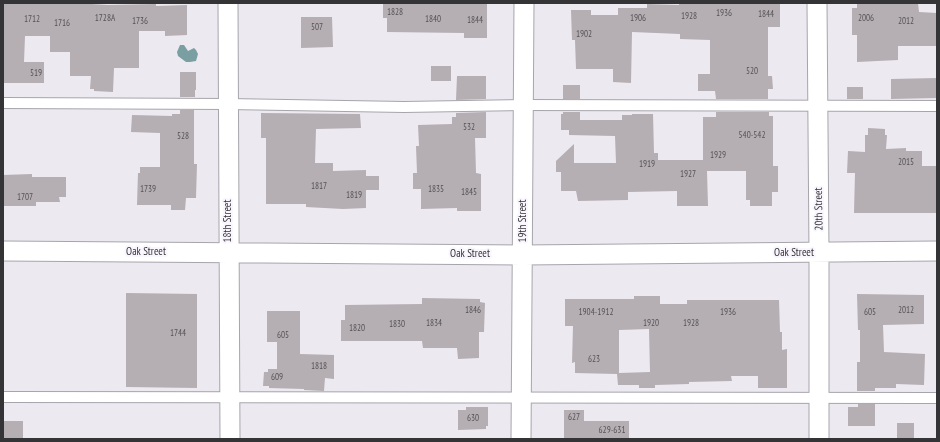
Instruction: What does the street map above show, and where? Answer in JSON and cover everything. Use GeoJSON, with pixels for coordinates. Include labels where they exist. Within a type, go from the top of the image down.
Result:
{"type":"FeatureCollection","features":[{"type":"Feature","properties":{"kind":"street","name":"18th Street"},"geometry":{"type":"LineString","coordinates":[[228,3],[230,439]]}},
{"type":"Feature","properties":{"kind":"street","name":"19th Street"},"geometry":{"type":"LineString","coordinates":[[521,439],[524,3]]}},
{"type":"Feature","properties":{"kind":"street","name":"20th Street"},"geometry":{"type":"LineString","coordinates":[[817,3],[819,439]]}},
{"type":"Feature","properties":{"kind":"street","name":"Oak Street"},"geometry":{"type":"LineString","coordinates":[[3,251],[523,255],[937,251]]}},
{"type":"Feature","properties":{"kind":"lane"},"geometry":{"type":"LineString","coordinates":[[3,103],[228,104],[404,107],[524,105],[937,106]]}},
{"type":"Feature","properties":{"kind":"lane"},"geometry":{"type":"LineString","coordinates":[[3,398],[937,398]]}},
{"type":"Feature","properties":{"kind":"water"},"geometry":{"type":"Polygon","coordinates":[[[180,45],[184,45],[188,51],[194,48],[196,50],[198,54],[196,61],[186,62],[178,56],[177,52],[180,45]]]}},
{"type":"Feature","properties":{"kind":"building"},"geometry":{"type":"Polygon","coordinates":[[[3,3],[75,3],[108,5],[156,4],[156,6],[187,5],[187,35],[165,36],[165,31],[139,31],[139,68],[114,68],[113,92],[94,91],[94,89],[90,89],[91,76],[70,76],[70,52],[50,52],[50,36],[25,36],[24,62],[44,62],[44,83],[3,83],[3,3]]]}},
{"type":"Feature","properties":{"kind":"building"},"geometry":{"type":"Polygon","coordinates":[[[383,3],[487,3],[487,38],[464,38],[464,33],[387,32],[387,18],[383,18],[383,3]]]}},
{"type":"Feature","properties":{"kind":"building"},"geometry":{"type":"Polygon","coordinates":[[[679,3],[780,3],[780,27],[768,27],[768,76],[772,76],[773,89],[768,89],[768,99],[716,99],[715,91],[698,91],[698,74],[710,74],[710,40],[680,39],[680,34],[632,32],[631,83],[613,82],[613,69],[576,69],[575,40],[572,40],[571,10],[591,10],[591,15],[618,15],[618,8],[647,8],[647,4],[679,5],[679,3]]]}},
{"type":"Feature","properties":{"kind":"building"},"geometry":{"type":"Polygon","coordinates":[[[857,3],[918,3],[919,12],[937,13],[937,46],[898,46],[898,60],[857,62],[857,35],[852,35],[852,8],[857,8],[857,3]]]}},
{"type":"Feature","properties":{"kind":"building"},"geometry":{"type":"Polygon","coordinates":[[[301,17],[332,17],[333,47],[301,48],[301,17]]]}},
{"type":"Feature","properties":{"kind":"building"},"geometry":{"type":"Polygon","coordinates":[[[431,66],[451,66],[451,81],[431,81],[431,66]]]}},
{"type":"Feature","properties":{"kind":"building"},"geometry":{"type":"Polygon","coordinates":[[[180,72],[196,72],[195,97],[180,97],[180,72]]]}},
{"type":"Feature","properties":{"kind":"building"},"geometry":{"type":"Polygon","coordinates":[[[457,76],[486,76],[486,99],[456,100],[457,76]]]}},
{"type":"Feature","properties":{"kind":"building"},"geometry":{"type":"Polygon","coordinates":[[[937,78],[937,98],[891,99],[891,79],[937,78]]]}},
{"type":"Feature","properties":{"kind":"building"},"geometry":{"type":"Polygon","coordinates":[[[563,85],[580,85],[580,99],[563,99],[563,85]]]}},
{"type":"Feature","properties":{"kind":"building"},"geometry":{"type":"Polygon","coordinates":[[[847,87],[863,87],[863,99],[847,99],[847,87]]]}},
{"type":"Feature","properties":{"kind":"building"},"geometry":{"type":"Polygon","coordinates":[[[180,110],[194,110],[194,164],[197,164],[196,198],[186,198],[185,210],[171,210],[171,205],[137,205],[138,173],[140,173],[140,167],[160,167],[160,133],[131,132],[132,115],[172,116],[172,114],[180,114],[180,110]]]}},
{"type":"Feature","properties":{"kind":"building"},"geometry":{"type":"Polygon","coordinates":[[[486,112],[486,138],[475,138],[476,173],[481,174],[481,211],[457,211],[457,208],[421,209],[421,189],[413,189],[413,173],[417,173],[416,146],[419,146],[418,125],[452,124],[452,117],[456,117],[456,113],[486,112]]]}},
{"type":"Feature","properties":{"kind":"building"},"geometry":{"type":"Polygon","coordinates":[[[563,112],[580,112],[580,120],[622,120],[622,115],[653,114],[654,153],[658,153],[658,160],[703,160],[703,117],[716,117],[716,112],[769,112],[769,116],[773,116],[773,166],[778,166],[778,192],[772,192],[772,206],[750,206],[750,200],[746,200],[746,171],[707,171],[708,206],[677,206],[677,191],[628,192],[628,200],[578,201],[576,191],[561,191],[561,172],[556,172],[556,161],[574,144],[574,163],[616,163],[615,136],[569,135],[569,130],[561,130],[561,114],[563,114],[563,112]]]}},
{"type":"Feature","properties":{"kind":"building"},"geometry":{"type":"Polygon","coordinates":[[[261,113],[360,114],[361,128],[316,129],[315,163],[333,163],[333,171],[366,170],[366,176],[379,176],[379,190],[366,190],[366,208],[343,209],[306,207],[306,204],[266,204],[266,138],[261,138],[261,113]]]}},
{"type":"Feature","properties":{"kind":"building"},"geometry":{"type":"Polygon","coordinates":[[[868,128],[885,129],[885,135],[887,135],[886,149],[906,148],[906,151],[922,151],[922,166],[937,166],[937,213],[854,213],[855,173],[847,173],[848,151],[865,152],[865,135],[868,135],[868,128]]]}},
{"type":"Feature","properties":{"kind":"building"},"geometry":{"type":"Polygon","coordinates":[[[32,174],[32,177],[66,177],[66,197],[59,197],[60,202],[36,202],[36,206],[3,206],[3,175],[32,174]]]}},
{"type":"Feature","properties":{"kind":"building"},"geometry":{"type":"Polygon","coordinates":[[[126,293],[197,294],[197,388],[126,387],[126,293]]]}},
{"type":"Feature","properties":{"kind":"building"},"geometry":{"type":"Polygon","coordinates":[[[857,294],[924,295],[924,324],[883,325],[884,352],[925,354],[924,385],[896,384],[896,388],[875,388],[875,391],[857,391],[857,362],[860,362],[860,330],[858,330],[857,294]]]}},
{"type":"Feature","properties":{"kind":"building"},"geometry":{"type":"Polygon","coordinates":[[[634,296],[660,296],[660,304],[687,304],[687,300],[779,300],[782,350],[787,349],[787,388],[758,388],[758,376],[731,376],[732,381],[689,382],[689,384],[655,385],[655,388],[639,388],[639,385],[618,385],[617,374],[575,373],[575,362],[572,363],[573,326],[565,326],[565,299],[634,299],[634,296]],[[649,329],[619,330],[619,373],[650,372],[649,329]]]}},
{"type":"Feature","properties":{"kind":"building"},"geometry":{"type":"Polygon","coordinates":[[[422,298],[480,299],[480,302],[485,303],[484,332],[479,332],[479,358],[458,359],[457,348],[423,348],[422,341],[341,341],[341,320],[345,320],[345,305],[422,304],[422,298]]]}},
{"type":"Feature","properties":{"kind":"building"},"geometry":{"type":"Polygon","coordinates":[[[267,311],[300,311],[300,354],[334,355],[334,379],[325,378],[324,391],[269,388],[269,386],[263,386],[264,372],[268,372],[268,369],[277,369],[277,342],[267,342],[267,311]]]}},
{"type":"Feature","properties":{"kind":"building"},"geometry":{"type":"Polygon","coordinates":[[[858,404],[875,404],[875,426],[848,426],[848,407],[858,407],[858,404]]]}},
{"type":"Feature","properties":{"kind":"building"},"geometry":{"type":"Polygon","coordinates":[[[466,407],[488,407],[488,426],[486,426],[486,429],[458,430],[458,410],[466,410],[466,407]]]}},
{"type":"Feature","properties":{"kind":"building"},"geometry":{"type":"Polygon","coordinates":[[[564,410],[584,410],[584,421],[629,421],[629,439],[564,439],[564,410]]]}},
{"type":"Feature","properties":{"kind":"building"},"geometry":{"type":"Polygon","coordinates":[[[3,421],[23,421],[23,439],[3,439],[3,421]]]}},
{"type":"Feature","properties":{"kind":"building"},"geometry":{"type":"Polygon","coordinates":[[[897,423],[914,423],[914,439],[897,439],[897,423]]]}}]}
